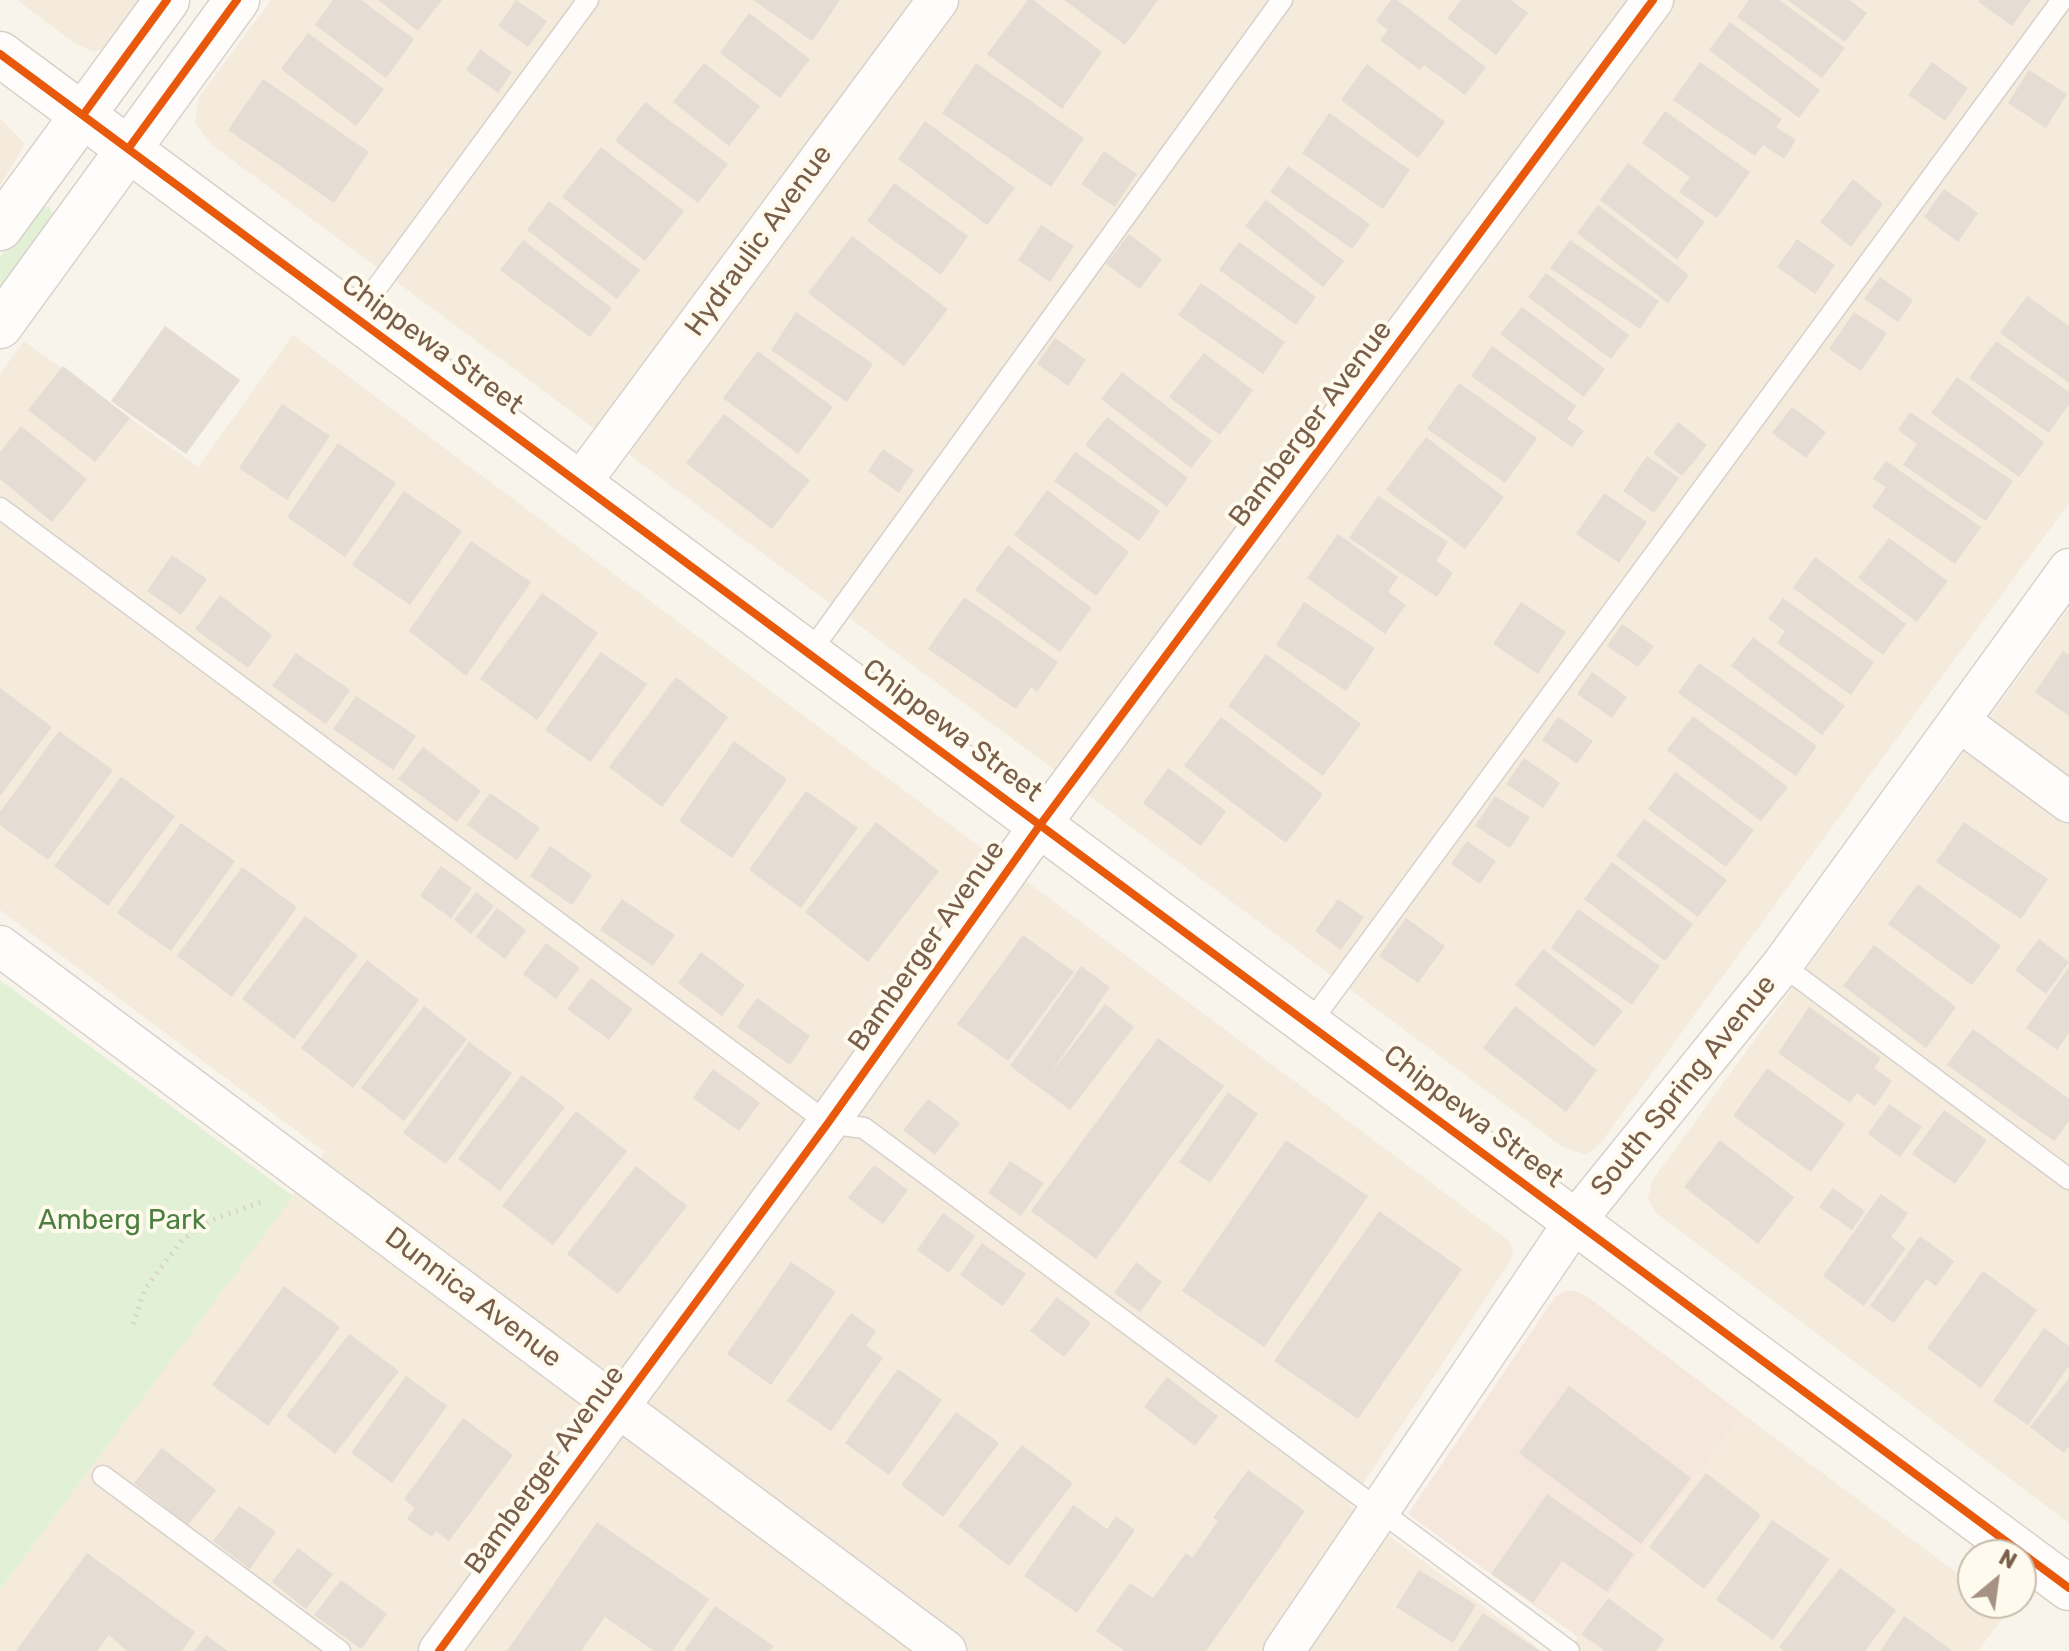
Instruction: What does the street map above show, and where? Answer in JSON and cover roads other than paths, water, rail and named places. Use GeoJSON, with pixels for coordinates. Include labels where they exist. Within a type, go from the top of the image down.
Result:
{"type":"FeatureCollection","features":[{"type":"Feature","properties":{"kind":"main road"},"geometry":{"type":"LineString","coordinates":[[0,228],[167,0]]}},
{"type":"Feature","properties":{"kind":"main road"},"geometry":{"type":"LineString","coordinates":[[0,326],[237,0]]}},
{"type":"Feature","properties":{"kind":"main road","name":"Chippewa Street"},"geometry":{"type":"LineString","coordinates":[[0,54],[2069,1588]]}},
{"type":"Feature","properties":{"kind":"street","name":"Hydraulic Avenue"},"geometry":{"type":"LineString","coordinates":[[581,482],[938,0]]}},
{"type":"Feature","properties":{"kind":"street","name":"Bamberger Avenue"},"geometry":{"type":"LineString","coordinates":[[439,1651],[828,1123],[1040,825],[1653,0]]}},
{"type":"Feature","properties":{"kind":"street","name":"South Spring Avenue"},"geometry":{"type":"LineString","coordinates":[[1284,1651],[1381,1513],[1575,1221],[1782,965],[2069,569]]}},
{"type":"Feature","properties":{"kind":"street"},"geometry":{"type":"LineString","coordinates":[[1959,721],[2069,802]]}},
{"type":"Feature","properties":{"kind":"street","name":"Dunnica Avenue"},"geometry":{"type":"LineString","coordinates":[[0,946],[946,1651]]}},
{"type":"Feature","properties":{"kind":"lane"},"geometry":{"type":"LineString","coordinates":[[356,316],[588,0]]}},
{"type":"Feature","properties":{"kind":"lane"},"geometry":{"type":"LineString","coordinates":[[810,652],[1282,0]]}},
{"type":"Feature","properties":{"kind":"lane"},"geometry":{"type":"LineString","coordinates":[[1310,1023],[2062,0]]}},
{"type":"Feature","properties":{"kind":"lane"},"geometry":{"type":"LineString","coordinates":[[0,508],[828,1123],[864,1128],[1569,1651]]}},
{"type":"Feature","properties":{"kind":"lane"},"geometry":{"type":"LineString","coordinates":[[1782,965],[2069,1179]]}},
{"type":"Feature","properties":{"kind":"lane"},"geometry":{"type":"LineString","coordinates":[[103,1476],[340,1651]]}},
{"type":"Feature","properties":{"kind":"park label","name":"Amberg Park"},"geometry":{"type":"Point","coordinates":[122,1221]}}]}
